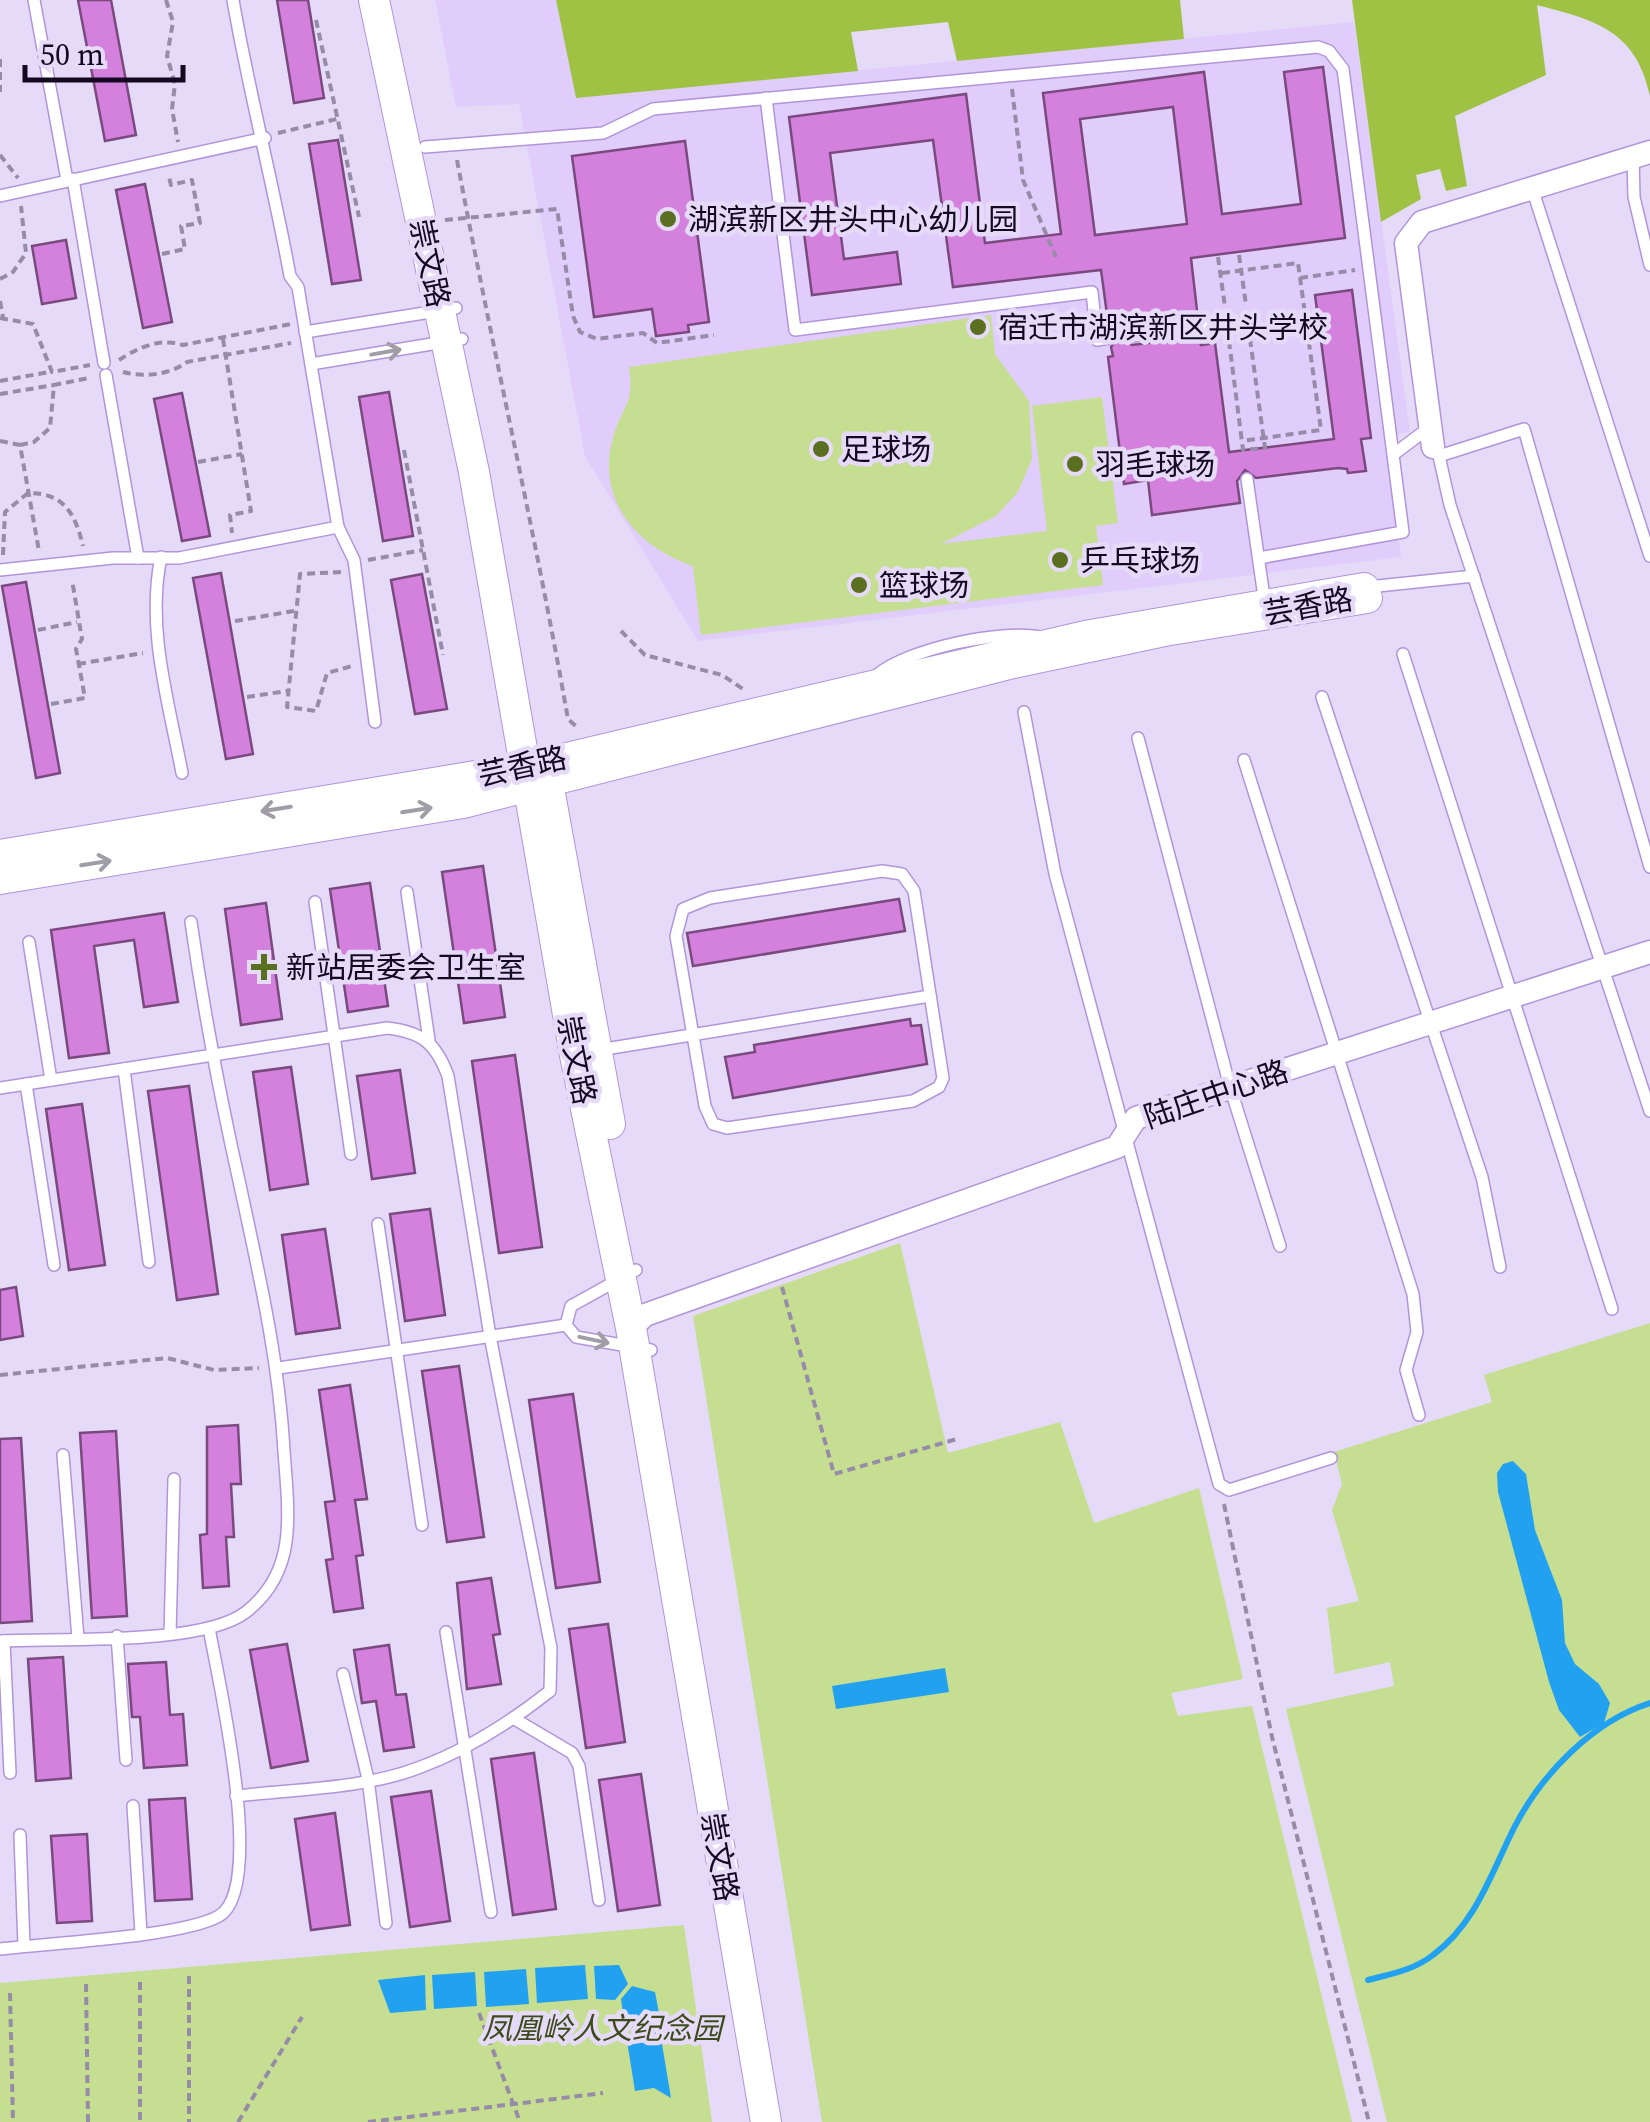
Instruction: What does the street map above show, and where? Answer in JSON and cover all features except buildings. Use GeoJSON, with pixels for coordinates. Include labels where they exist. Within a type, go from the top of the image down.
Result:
{"type":"FeatureCollection","features":[{"type":"Feature","properties":{"kind":"street","name":"崇文路"},"geometry":{"type":"LineString","coordinates":[[374,0],[454,340],[474,472],[536,774],[786,2122]]}},
{"type":"Feature","properties":{"kind":"street","name":"崇文路"},"geometry":{"type":"LineString","coordinates":[[394,0],[439,146],[454,219],[448,310]]}},
{"type":"Feature","properties":{"kind":"street"},"geometry":{"type":"LineString","coordinates":[[1434,443],[1406,243],[1422,222],[1642,155]]}},
{"type":"Feature","properties":{"kind":"street","name":"芸香路"},"geometry":{"type":"LineString","coordinates":[[0,878],[463,803],[536,774],[861,688],[1064,642],[1266,608],[1367,598],[1364,588]]}},
{"type":"Feature","properties":{"kind":"street","name":"芸香路"},"geometry":{"type":"LineString","coordinates":[[0,855],[536,774],[1266,608]]}},
{"type":"Feature","properties":{"kind":"street","name":"陆庄中心路"},"geometry":{"type":"LineString","coordinates":[[640,1335],[776,1268],[1116,1148],[1136,1118],[1650,952]]}},
{"type":"Feature","properties":{"kind":"street","name":"崇文路"},"geometry":{"type":"LineString","coordinates":[[640,1335],[766,2122]]}},
{"type":"Feature","properties":{"kind":"lane"},"geometry":{"type":"LineString","coordinates":[[34,0],[138,558]]}},
{"type":"Feature","properties":{"kind":"lane"},"geometry":{"type":"LineString","coordinates":[[233,0],[251,104],[265,137],[290,276],[298,288],[338,528],[354,567],[375,722]]}},
{"type":"Feature","properties":{"kind":"lane"},"geometry":{"type":"LineString","coordinates":[[439,146],[603,133],[653,109],[1318,47],[1329,51],[1343,69],[1403,516],[1399,536],[1259,558]]}},
{"type":"Feature","properties":{"kind":"lane"},"geometry":{"type":"LineString","coordinates":[[766,98],[796,330],[1092,292],[1097,340],[1109,338]]}},
{"type":"Feature","properties":{"kind":"lane"},"geometry":{"type":"LineString","coordinates":[[0,196],[265,137]]}},
{"type":"Feature","properties":{"kind":"lane"},"geometry":{"type":"LineString","coordinates":[[1642,155],[1634,197],[1650,266]]}},
{"type":"Feature","properties":{"kind":"lane"},"geometry":{"type":"LineString","coordinates":[[1532,188],[1650,556]]}},
{"type":"Feature","properties":{"kind":"lane"},"geometry":{"type":"LineString","coordinates":[[305,332],[448,310]]}},
{"type":"Feature","properties":{"kind":"lane"},"geometry":{"type":"LineString","coordinates":[[1203,327],[1248,322]]}},
{"type":"Feature","properties":{"kind":"lane"},"geometry":{"type":"LineString","coordinates":[[1132,336],[1179,330]]}},
{"type":"Feature","properties":{"kind":"lane"},"geometry":{"type":"LineString","coordinates":[[311,364],[454,340]]}},
{"type":"Feature","properties":{"kind":"lane"},"geometry":{"type":"LineString","coordinates":[[1394,454],[1434,443],[1524,429],[1650,867]]}},
{"type":"Feature","properties":{"kind":"lane"},"geometry":{"type":"LineString","coordinates":[[1434,443],[1650,1111]]}},
{"type":"Feature","properties":{"kind":"lane"},"geometry":{"type":"LineString","coordinates":[[1247,479],[1266,608]]}},
{"type":"Feature","properties":{"kind":"lane"},"geometry":{"type":"LineString","coordinates":[[2,570],[87,560],[161,558],[338,528]]}},
{"type":"Feature","properties":{"kind":"lane"},"geometry":{"type":"LineString","coordinates":[[161,558],[155,586],[160,650],[182,774]]}},
{"type":"Feature","properties":{"kind":"lane"},"geometry":{"type":"LineString","coordinates":[[1364,588],[1474,576]]}},
{"type":"Feature","properties":{"kind":"lane"},"geometry":{"type":"LineString","coordinates":[[1402,654],[1612,1309]]}},
{"type":"Feature","properties":{"kind":"lane"},"geometry":{"type":"LineString","coordinates":[[1322,696],[1482,1177],[1500,1267]]}},
{"type":"Feature","properties":{"kind":"lane"},"geometry":{"type":"LineString","coordinates":[[1024,712],[1055,874],[1219,1484],[1229,1490],[1331,1458]]}},
{"type":"Feature","properties":{"kind":"lane"},"geometry":{"type":"LineString","coordinates":[[1138,738],[1230,1087],[1280,1246]]}},
{"type":"Feature","properties":{"kind":"lane"},"geometry":{"type":"LineString","coordinates":[[1244,760],[1414,1294],[1417,1332],[1406,1370],[1420,1415]]}},
{"type":"Feature","properties":{"kind":"lane"},"geometry":{"type":"LineString","coordinates":[[882,871],[902,874],[914,891],[930,996],[943,1078],[929,1095],[720,1128],[705,1106],[678,923],[682,909],[710,898],[882,871]]}},
{"type":"Feature","properties":{"kind":"lane"},"geometry":{"type":"LineString","coordinates":[[236,1796],[368,1780],[418,1768],[512,1718],[550,1691],[552,1662],[490,1336],[448,1076],[429,1040],[407,892]]}},
{"type":"Feature","properties":{"kind":"lane"},"geometry":{"type":"LineString","coordinates":[[315,902],[350,1154]]}},
{"type":"Feature","properties":{"kind":"lane"},"geometry":{"type":"LineString","coordinates":[[10,1773],[2,1641],[170,1634],[209,1628],[244,1613],[266,1593],[280,1570],[287,1540],[279,1368],[210,1055],[191,922]]}},
{"type":"Feature","properties":{"kind":"lane"},"geometry":{"type":"LineString","coordinates":[[29,942],[51,1080]]}},
{"type":"Feature","properties":{"kind":"lane"},"geometry":{"type":"LineString","coordinates":[[586,1053],[930,996]]}},
{"type":"Feature","properties":{"kind":"lane"},"geometry":{"type":"LineString","coordinates":[[0,1088],[387,1028],[410,1031],[429,1040]]}},
{"type":"Feature","properties":{"kind":"lane"},"geometry":{"type":"LineString","coordinates":[[124,1068],[149,1262]]}},
{"type":"Feature","properties":{"kind":"lane"},"geometry":{"type":"LineString","coordinates":[[26,1084],[54,1265]]}},
{"type":"Feature","properties":{"kind":"lane"},"geometry":{"type":"LineString","coordinates":[[378,1224],[422,1525]]}},
{"type":"Feature","properties":{"kind":"lane"},"geometry":{"type":"LineString","coordinates":[[566,1325],[571,1306],[628,1273]]}},
{"type":"Feature","properties":{"kind":"lane"},"geometry":{"type":"LineString","coordinates":[[279,1368],[566,1325]]}},
{"type":"Feature","properties":{"kind":"lane"},"geometry":{"type":"LineString","coordinates":[[566,1325],[576,1337],[640,1335]]}},
{"type":"Feature","properties":{"kind":"lane"},"geometry":{"type":"LineString","coordinates":[[63,1455],[78,1638]]}},
{"type":"Feature","properties":{"kind":"lane"},"geometry":{"type":"LineString","coordinates":[[170,1634],[174,1479]]}},
{"type":"Feature","properties":{"kind":"lane"},"geometry":{"type":"LineString","coordinates":[[0,1949],[201,1922],[220,1916],[231,1905],[238,1894],[241,1856],[236,1796],[209,1628]]}},
{"type":"Feature","properties":{"kind":"lane"},"geometry":{"type":"LineString","coordinates":[[446,1632],[490,1912]]}},
{"type":"Feature","properties":{"kind":"lane"},"geometry":{"type":"LineString","coordinates":[[117,1636],[126,1760]]}},
{"type":"Feature","properties":{"kind":"lane"},"geometry":{"type":"LineString","coordinates":[[343,1674],[368,1780],[386,1923]]}},
{"type":"Feature","properties":{"kind":"lane"},"geometry":{"type":"LineString","coordinates":[[512,1718],[572,1753],[579,1766],[599,1900]]}},
{"type":"Feature","properties":{"kind":"lane"},"geometry":{"type":"LineString","coordinates":[[134,1806],[141,1932]]}},
{"type":"Feature","properties":{"kind":"lane"},"geometry":{"type":"LineString","coordinates":[[20,1835],[24,1946]]}},
{"type":"Feature","properties":{"kind":"path"},"geometry":{"type":"LineString","coordinates":[[166,0],[173,22],[167,56],[176,84],[172,110],[180,156]]}},
{"type":"Feature","properties":{"kind":"path"},"geometry":{"type":"LineString","coordinates":[[316,20],[341,118],[359,216]]}},
{"type":"Feature","properties":{"kind":"path"},"geometry":{"type":"LineString","coordinates":[[0,59],[0,92]]}},
{"type":"Feature","properties":{"kind":"path"},"geometry":{"type":"LineString","coordinates":[[1011,76],[1023,180],[1056,257]]}},
{"type":"Feature","properties":{"kind":"path"},"geometry":{"type":"LineString","coordinates":[[265,137],[341,118]]}},
{"type":"Feature","properties":{"kind":"path"},"geometry":{"type":"LineString","coordinates":[[439,146],[454,219],[494,354],[528,495],[568,719],[591,733]]}},
{"type":"Feature","properties":{"kind":"path"},"geometry":{"type":"LineString","coordinates":[[0,155],[23,190],[26,252],[13,272],[0,280]]}},
{"type":"Feature","properties":{"kind":"path"},"geometry":{"type":"LineString","coordinates":[[162,254],[185,249],[181,226],[200,223],[192,180],[170,184],[165,159]]}},
{"type":"Feature","properties":{"kind":"path"},"geometry":{"type":"LineString","coordinates":[[454,219],[557,210],[572,316],[580,332],[590,338],[643,333],[657,343],[714,336]]}},
{"type":"Feature","properties":{"kind":"path"},"geometry":{"type":"LineString","coordinates":[[1218,257],[1243,450],[1264,448],[1239,255]]}},
{"type":"Feature","properties":{"kind":"path"},"geometry":{"type":"LineString","coordinates":[[1220,273],[1298,263],[1321,430],[1242,440]]}},
{"type":"Feature","properties":{"kind":"path"},"geometry":{"type":"LineString","coordinates":[[1300,278],[1370,268]]}},
{"type":"Feature","properties":{"kind":"path"},"geometry":{"type":"LineString","coordinates":[[0,300],[2,318],[33,324],[52,372]]}},
{"type":"Feature","properties":{"kind":"path"},"geometry":{"type":"LineString","coordinates":[[0,394],[54,385],[105,369],[124,359],[130,349],[305,332]]}},
{"type":"Feature","properties":{"kind":"path"},"geometry":{"type":"LineString","coordinates":[[0,382],[52,372],[105,369],[126,371],[135,377],[177,370],[186,362],[305,332]]}},
{"type":"Feature","properties":{"kind":"path"},"geometry":{"type":"LineString","coordinates":[[223,337],[251,511],[230,515],[234,548]]}},
{"type":"Feature","properties":{"kind":"path"},"geometry":{"type":"LineString","coordinates":[[183,345],[186,362]]}},
{"type":"Feature","properties":{"kind":"path"},"geometry":{"type":"LineString","coordinates":[[124,359],[126,371]]}},
{"type":"Feature","properties":{"kind":"path"},"geometry":{"type":"LineString","coordinates":[[0,441],[20,445],[34,442],[50,428],[54,385]]}},
{"type":"Feature","properties":{"kind":"path"},"geometry":{"type":"LineString","coordinates":[[20,445],[42,565]]}},
{"type":"Feature","properties":{"kind":"path"},"geometry":{"type":"LineString","coordinates":[[404,450],[443,654]]}},
{"type":"Feature","properties":{"kind":"path"},"geometry":{"type":"LineString","coordinates":[[198,462],[242,454]]}},
{"type":"Feature","properties":{"kind":"path"},"geometry":{"type":"LineString","coordinates":[[2,570],[5,512],[28,493],[54,495],[65,504],[75,517],[87,560]]}},
{"type":"Feature","properties":{"kind":"path"},"geometry":{"type":"LineString","coordinates":[[366,663],[327,673],[316,711],[287,706],[300,574],[354,567],[423,550]]}},
{"type":"Feature","properties":{"kind":"path"},"geometry":{"type":"LineString","coordinates":[[51,704],[84,698],[78,664],[79,622],[69,562]]}},
{"type":"Feature","properties":{"kind":"path"},"geometry":{"type":"LineString","coordinates":[[235,621],[295,611]]}},
{"type":"Feature","properties":{"kind":"path"},"geometry":{"type":"LineString","coordinates":[[38,630],[79,622]]}},
{"type":"Feature","properties":{"kind":"path"},"geometry":{"type":"LineString","coordinates":[[620,631],[645,655],[722,675],[746,693],[729,698]]}},
{"type":"Feature","properties":{"kind":"path"},"geometry":{"type":"LineString","coordinates":[[78,664],[160,650]]}},
{"type":"Feature","properties":{"kind":"path"},"geometry":{"type":"LineString","coordinates":[[248,697],[287,691]]}},
{"type":"Feature","properties":{"kind":"path"},"geometry":{"type":"LineString","coordinates":[[776,1268],[834,1474],[957,1439]]}},
{"type":"Feature","properties":{"kind":"path"},"geometry":{"type":"LineString","coordinates":[[0,1375],[168,1358],[214,1370],[279,1368]]}},
{"type":"Feature","properties":{"kind":"path"},"geometry":{"type":"LineString","coordinates":[[1219,1484],[1272,1737],[1369,2122]]}},
{"type":"Feature","properties":{"kind":"path"},"geometry":{"type":"LineString","coordinates":[[188,1976],[189,2122]]}},
{"type":"Feature","properties":{"kind":"path"},"geometry":{"type":"LineString","coordinates":[[140,1982],[140,2122]]}},
{"type":"Feature","properties":{"kind":"path"},"geometry":{"type":"LineString","coordinates":[[86,1984],[88,2122]]}},
{"type":"Feature","properties":{"kind":"path"},"geometry":{"type":"LineString","coordinates":[[10,1992],[14,2122]]}},
{"type":"Feature","properties":{"kind":"path"},"geometry":{"type":"LineString","coordinates":[[479,2012],[517,2104],[520,2122]]}},
{"type":"Feature","properties":{"kind":"path"},"geometry":{"type":"LineString","coordinates":[[238,2122],[302,2016]]}},
{"type":"Feature","properties":{"kind":"path"},"geometry":{"type":"LineString","coordinates":[[368,2122],[603,2093]]}},
{"type":"Feature","properties":{"kind":"shaded area","name":"宿迁市湖滨新区井头学校"},"geometry":{"type":"Polygon","coordinates":[[[435,0],[556,0],[576,98],[1354,22],[1410,432],[1385,436],[1401,557],[698,641],[585,456],[519,104],[456,107],[435,0]]]}},
{"type":"Feature","properties":{"kind":"green space"},"geometry":{"type":"Polygon","coordinates":[[[556,0],[1180,0],[1184,39],[957,61],[948,22],[851,32],[858,71],[576,98],[556,0]]]}},
{"type":"Feature","properties":{"kind":"green space"},"geometry":{"type":"Polygon","coordinates":[[[1352,0],[1650,0],[1650,96],[1635,56],[1610,31],[1577,16],[1537,5],[1546,75],[1455,116],[1467,186],[1446,191],[1440,169],[1416,175],[1421,199],[1381,222],[1352,0]]]}},
{"type":"Feature","properties":{"kind":"green space"},"geometry":{"type":"Polygon","coordinates":[[[991,315],[995,354],[1029,401],[1032,459],[1018,492],[996,516],[941,544],[1047,531],[1032,406],[1102,397],[1118,523],[1096,526],[1103,585],[701,635],[693,566],[673,558],[640,535],[617,503],[611,484],[612,441],[629,399],[629,367],[991,315]]]}},
{"type":"Feature","properties":{"kind":"green space"},"geometry":{"type":"Polygon","coordinates":[[[900,1243],[948,1453],[1060,1422],[1094,1523],[1199,1488],[1243,1679],[1171,1693],[1178,1716],[1252,1706],[1352,2122],[822,2122],[693,1316],[900,1243]]]}},
{"type":"Feature","properties":{"kind":"green space"},"geometry":{"type":"Polygon","coordinates":[[[1650,1323],[1650,2122],[1387,2122],[1286,1709],[1394,1686],[1390,1662],[1335,1674],[1327,1608],[1359,1601],[1332,1510],[1342,1484],[1334,1452],[1492,1402],[1484,1375],[1650,1323]]]}},
{"type":"Feature","properties":{"kind":"green space","name":"凤凰岭人文纪念园"},"geometry":{"type":"Polygon","coordinates":[[[684,1925],[712,2122],[0,2122],[0,1983],[684,1925]]]}},
{"type":"Feature","properties":{"kind":"water"},"geometry":{"type":"Polygon","coordinates":[[[1513,1461],[1526,1474],[1535,1530],[1562,1600],[1565,1643],[1575,1664],[1599,1684],[1610,1703],[1604,1723],[1580,1737],[1559,1710],[1549,1682],[1498,1492],[1497,1473],[1503,1464],[1513,1461]]]}},
{"type":"Feature","properties":{"kind":"water"},"geometry":{"type":"Polygon","coordinates":[[[945,1668],[949,1692],[836,1709],[832,1686],[945,1668]]]}},
{"type":"Feature","properties":{"kind":"water"},"geometry":{"type":"Polygon","coordinates":[[[585,1965],[588,1999],[537,2003],[535,1968],[585,1965]]]}},
{"type":"Feature","properties":{"kind":"water"},"geometry":{"type":"Polygon","coordinates":[[[619,1965],[628,1984],[615,2000],[596,1999],[594,1966],[619,1965]]]}},
{"type":"Feature","properties":{"kind":"water"},"geometry":{"type":"Polygon","coordinates":[[[526,1969],[529,2004],[486,2007],[484,1972],[526,1969]]]}},
{"type":"Feature","properties":{"kind":"water"},"geometry":{"type":"Polygon","coordinates":[[[475,1972],[477,2006],[434,2009],[432,1975],[475,1972]]]}},
{"type":"Feature","properties":{"kind":"water"},"geometry":{"type":"Polygon","coordinates":[[[425,1975],[426,2010],[390,2013],[378,1980],[425,1975]]]}},
{"type":"Feature","properties":{"kind":"water"},"geometry":{"type":"Polygon","coordinates":[[[632,1986],[655,1992],[661,2024],[625,2028],[621,1999],[632,1986]]]}},
{"type":"Feature","properties":{"kind":"water"},"geometry":{"type":"Polygon","coordinates":[[[660,2032],[671,2098],[654,2088],[635,2091],[626,2035],[660,2032]]]}},
{"type":"Feature","properties":{"kind":"waterway"},"geometry":{"type":"LineString","coordinates":[[1368,1980],[1418,1964],[1448,1942],[1472,1912],[1539,1787],[1589,1736],[1650,1703]]}},
{"type":"Feature","properties":{"kind":"place","name":"湖滨新区井头中心幼儿园"},"geometry":{"type":"Point","coordinates":[668,219]}},
{"type":"Feature","properties":{"kind":"place","name":"宿迁市湖滨新区井头学校"},"geometry":{"type":"Point","coordinates":[978,327]}},
{"type":"Feature","properties":{"kind":"place","name":"足球场"},"geometry":{"type":"Point","coordinates":[821,449]}},
{"type":"Feature","properties":{"kind":"place","name":"羽毛球场"},"geometry":{"type":"Point","coordinates":[1075,464]}},
{"type":"Feature","properties":{"kind":"place","name":"乒乓球场"},"geometry":{"type":"Point","coordinates":[1060,560]}},
{"type":"Feature","properties":{"kind":"place","name":"篮球场"},"geometry":{"type":"Point","coordinates":[859,585]}},
{"type":"Feature","properties":{"kind":"place","name":"新站居委会卫生室"},"geometry":{"type":"Point","coordinates":[264,967]}}]}
